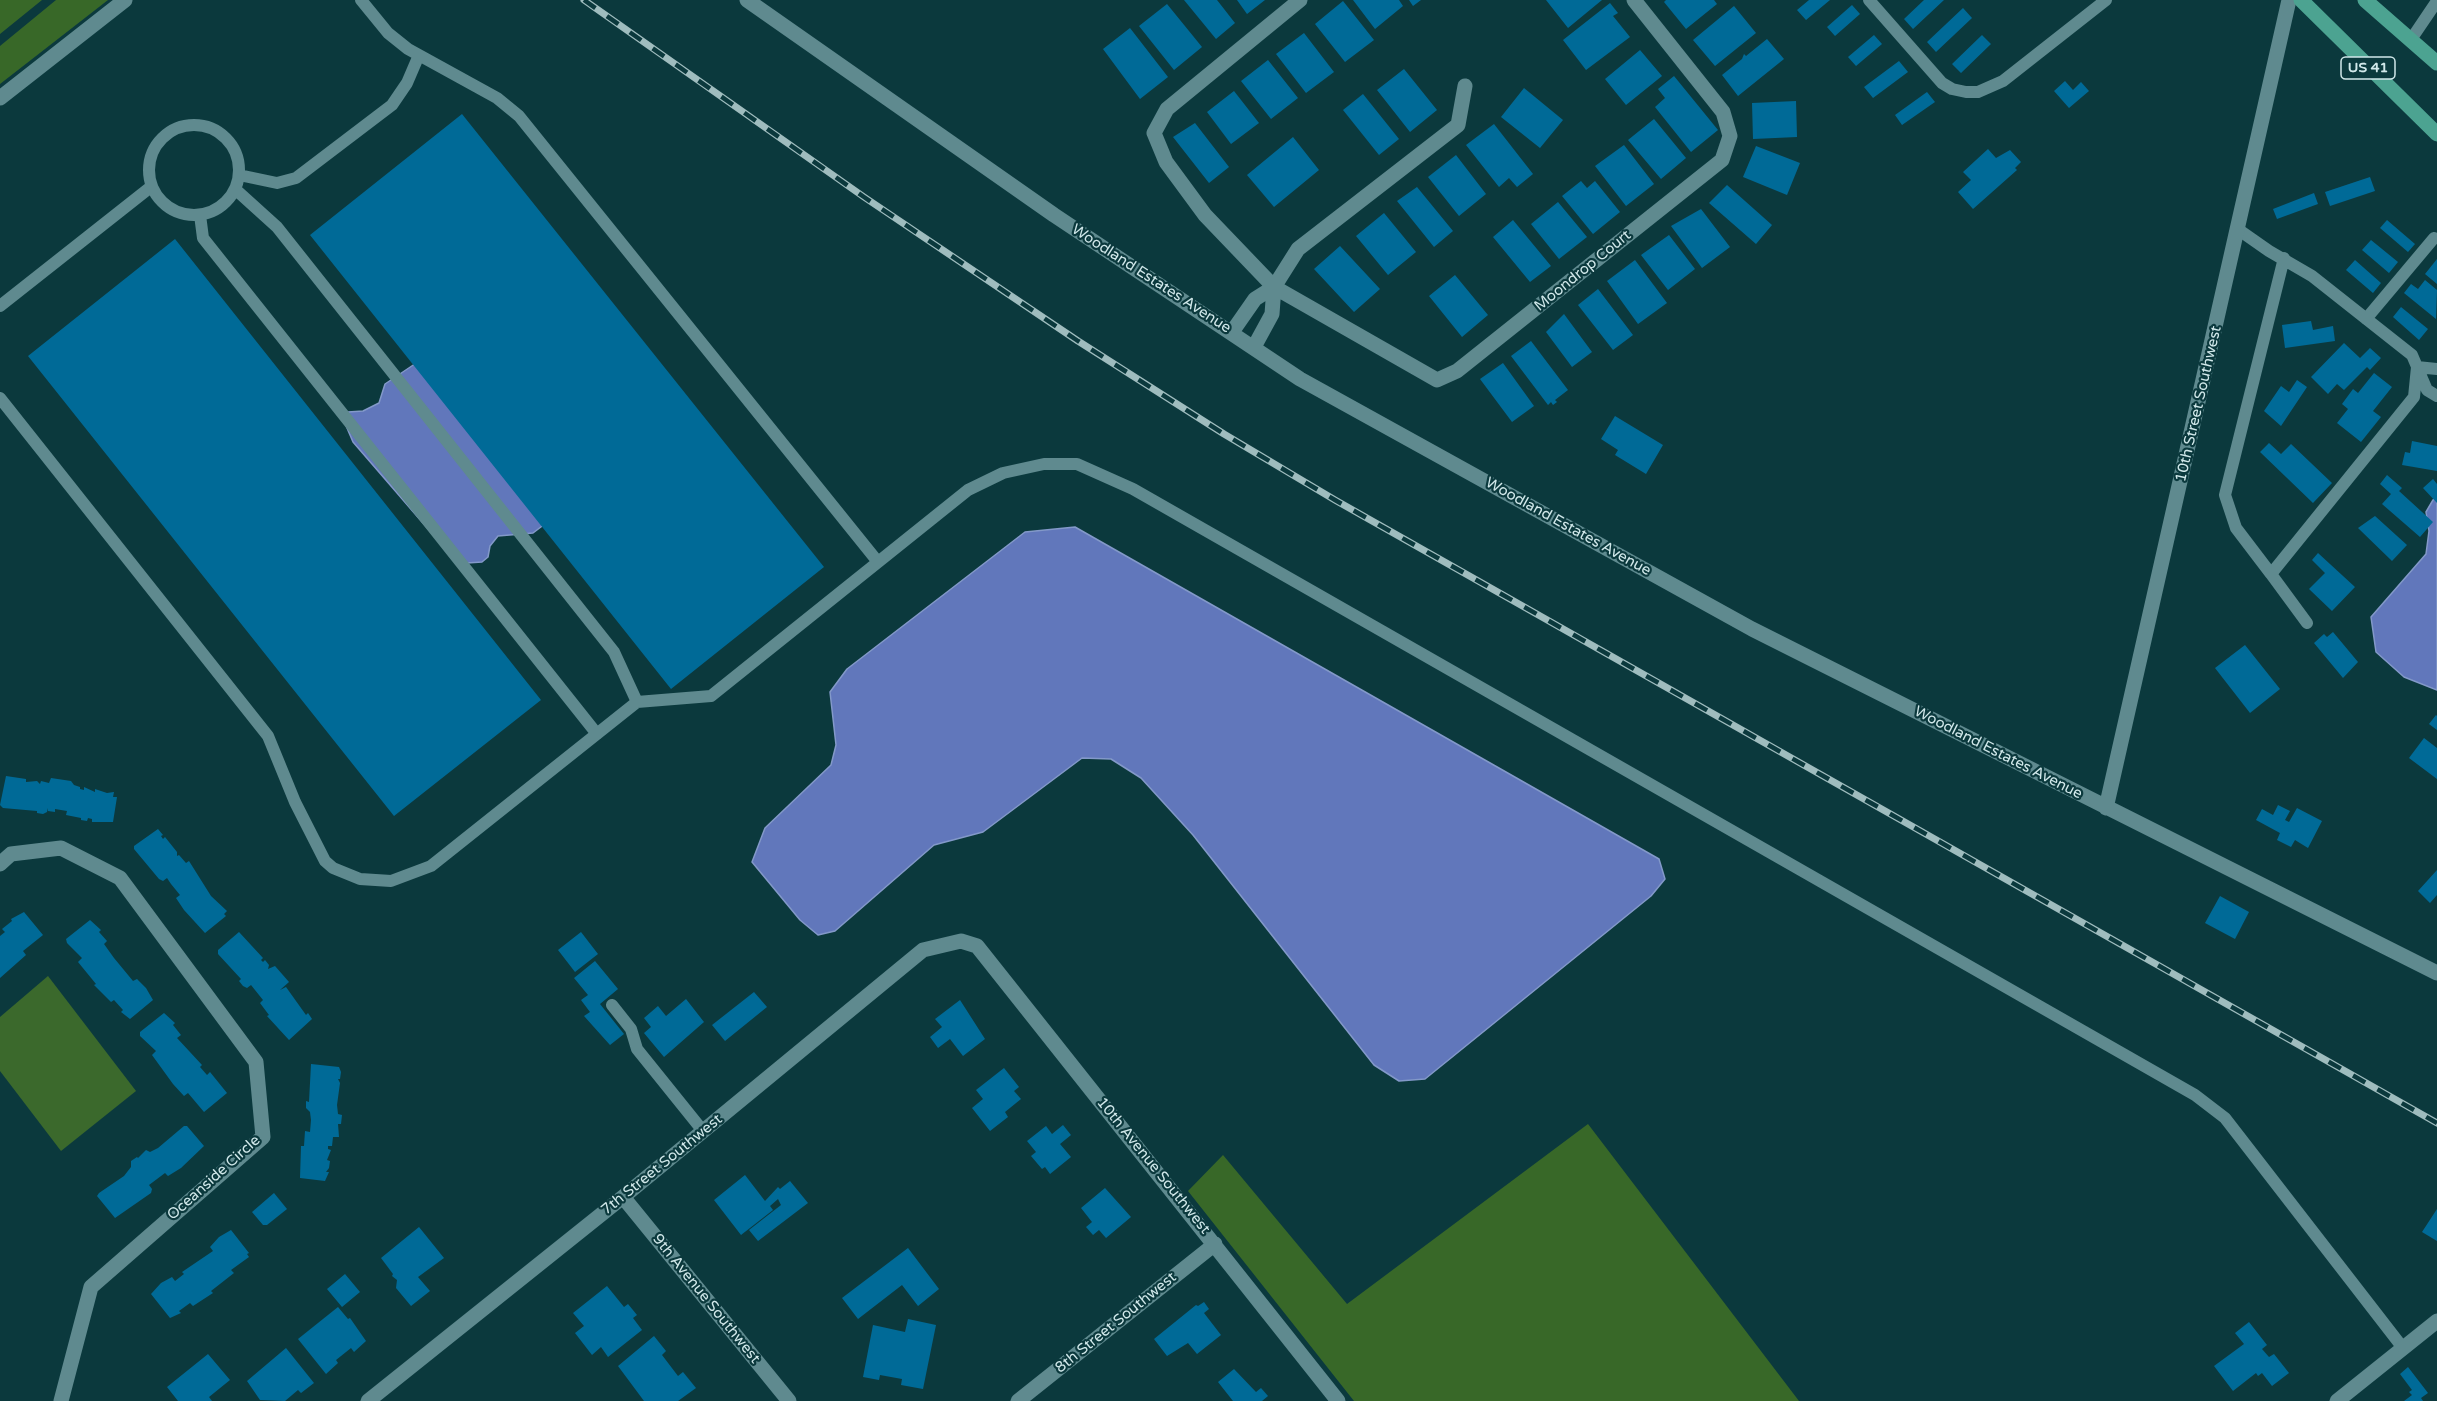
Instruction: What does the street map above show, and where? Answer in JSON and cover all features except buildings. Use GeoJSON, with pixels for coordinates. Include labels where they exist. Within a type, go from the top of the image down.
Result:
{"type":"FeatureCollection","features":[{"type":"Feature","properties":{"kind":"main road","name":"US 41"},"geometry":{"type":"LineString","coordinates":[[2301,0],[2437,134]]}},
{"type":"Feature","properties":{"kind":"main road"},"geometry":{"type":"LineString","coordinates":[[2365,0],[2437,63]]}},
{"type":"Feature","properties":{"kind":"street"},"geometry":{"type":"LineString","coordinates":[[0,98],[125,0]]}},
{"type":"Feature","properties":{"kind":"street","name":"Woodland Estates Avenue"},"geometry":{"type":"LineString","coordinates":[[747,0],[1053,215],[1300,379],[1752,629],[2437,973]]}},
{"type":"Feature","properties":{"kind":"street","name":"Moondrop Court"},"geometry":{"type":"LineString","coordinates":[[1300,0],[1167,109],[1154,133],[1166,162],[1206,215],[1274,287],[1437,380],[1457,371],[1722,160],[1730,136],[1723,111],[1634,0]]}},
{"type":"Feature","properties":{"kind":"street","name":"10th Street Southwest"},"geometry":{"type":"LineString","coordinates":[[2106,808],[2239,230],[2289,0]]}},
{"type":"Feature","properties":{"kind":"street"},"geometry":{"type":"LineString","coordinates":[[1232,332],[1255,299],[1274,287],[1298,249],[1458,125],[1465,86]]}},
{"type":"Feature","properties":{"kind":"street"},"geometry":{"type":"LineString","coordinates":[[1254,347],[1272,314],[1274,287]]}},
{"type":"Feature","properties":{"kind":"street","name":"Oceanside Circle"},"geometry":{"type":"LineString","coordinates":[[0,864],[11,854],[61,848],[120,878],[256,1062],[263,1137],[91,1287],[61,1401]]}},
{"type":"Feature","properties":{"kind":"street","name":"7th Street Southwest"},"geometry":{"type":"LineString","coordinates":[[368,1401],[623,1197],[923,950],[961,941]]}},
{"type":"Feature","properties":{"kind":"street","name":"10th Avenue Southwest"},"geometry":{"type":"LineString","coordinates":[[961,941],[977,946],[1338,1401]]}},
{"type":"Feature","properties":{"kind":"street","name":"9th Avenue Southwest"},"geometry":{"type":"LineString","coordinates":[[623,1197],[789,1401]]}},
{"type":"Feature","properties":{"kind":"street","name":"8th Street Southwest"},"geometry":{"type":"LineString","coordinates":[[1018,1401],[1215,1244]]}},
{"type":"Feature","properties":{"kind":"street"},"geometry":{"type":"LineString","coordinates":[[2337,1401],[2437,1321]]}},
{"type":"Feature","properties":{"kind":"lane"},"geometry":{"type":"LineString","coordinates":[[361,0],[388,33],[419,55],[497,98],[519,116],[878,562]]}},
{"type":"Feature","properties":{"kind":"lane"},"geometry":{"type":"LineString","coordinates":[[1869,0],[1942,83],[1952,89],[1978,92],[2003,81],[2106,0]]}},
{"type":"Feature","properties":{"kind":"lane"},"geometry":{"type":"LineString","coordinates":[[2410,40],[2437,1]]}},
{"type":"Feature","properties":{"kind":"lane"},"geometry":{"type":"LineString","coordinates":[[239,175],[277,183],[296,178],[392,105],[407,83],[419,55]]}},
{"type":"Feature","properties":{"kind":"lane"},"geometry":{"type":"LineString","coordinates":[[181,126],[203,126],[223,135],[233,146],[238,160],[239,175],[235,189],[226,201],[214,210],[200,215],[185,214],[171,209],[160,199],[152,186],[148,172],[150,157],[157,143],[167,133],[181,126]]}},
{"type":"Feature","properties":{"kind":"lane"},"geometry":{"type":"LineString","coordinates":[[0,306],[152,186]]}},
{"type":"Feature","properties":{"kind":"lane"},"geometry":{"type":"LineString","coordinates":[[235,189],[277,227],[614,652],[637,702]]}},
{"type":"Feature","properties":{"kind":"lane"},"geometry":{"type":"LineString","coordinates":[[200,215],[203,238],[597,734]]}},
{"type":"Feature","properties":{"kind":"lane"},"geometry":{"type":"LineString","coordinates":[[2239,230],[2268,251],[2284,258],[2312,276],[2412,355],[2427,390],[2437,396]]}},
{"type":"Feature","properties":{"kind":"lane"},"geometry":{"type":"LineString","coordinates":[[2366,319],[2434,238]]}},
{"type":"Feature","properties":{"kind":"lane"},"geometry":{"type":"LineString","coordinates":[[2284,258],[2225,495],[2236,528],[2307,622]]}},
{"type":"Feature","properties":{"kind":"lane"},"geometry":{"type":"LineString","coordinates":[[2271,574],[2414,397],[2417,367]]}},
{"type":"Feature","properties":{"kind":"lane"},"geometry":{"type":"LineString","coordinates":[[2417,367],[2437,369]]}},
{"type":"Feature","properties":{"kind":"lane"},"geometry":{"type":"LineString","coordinates":[[0,398],[268,736],[295,802],[325,861],[333,868],[360,879],[391,881],[431,866],[637,702],[711,696],[968,490],[1003,473],[1044,464],[1077,464],[1132,489],[2195,1095],[2225,1118],[2403,1348]]}},
{"type":"Feature","properties":{"kind":"lane"},"geometry":{"type":"LineString","coordinates":[[612,1005],[627,1021],[637,1049],[703,1131]]}},
{"type":"Feature","properties":{"kind":"green space"},"geometry":{"type":"Polygon","coordinates":[[[0,0],[42,0],[0,34],[0,0]]]}},
{"type":"Feature","properties":{"kind":"green space"},"geometry":{"type":"Polygon","coordinates":[[[56,0],[108,0],[0,84],[0,46],[56,0]]]}},
{"type":"Feature","properties":{"kind":"green space"},"geometry":{"type":"Polygon","coordinates":[[[48,976],[136,1091],[61,1151],[0,1071],[0,1017],[48,976]]]}},
{"type":"Feature","properties":{"kind":"green space"},"geometry":{"type":"Polygon","coordinates":[[[1588,1124],[1799,1401],[1354,1401],[1188,1191],[1223,1155],[1347,1304],[1588,1124]]]}},
{"type":"Feature","properties":{"kind":"water"},"geometry":{"type":"Polygon","coordinates":[[[495,310],[558,514],[533,533],[498,536],[490,546],[488,557],[482,562],[467,563],[454,559],[353,442],[344,421],[348,412],[363,411],[379,403],[385,384],[495,310]]]}},
{"type":"Feature","properties":{"kind":"water"},"geometry":{"type":"Polygon","coordinates":[[[2437,498],[2437,690],[2404,677],[2376,652],[2371,617],[2426,554],[2429,531],[2426,512],[2433,500],[2437,498]]]}},
{"type":"Feature","properties":{"kind":"water"},"geometry":{"type":"Polygon","coordinates":[[[1075,527],[1659,859],[1665,879],[1651,896],[1425,1079],[1399,1081],[1374,1065],[1193,835],[1141,778],[1111,759],[1082,758],[983,832],[934,845],[835,931],[818,935],[800,920],[752,862],[765,828],[831,765],[836,745],[830,692],[847,669],[1025,532],[1075,527]]]}},
{"type":"Feature","properties":{"kind":"railway"},"geometry":{"type":"LineString","coordinates":[[584,0],[864,197],[1078,341],[1224,434],[1335,500],[2437,1123]]}}]}
